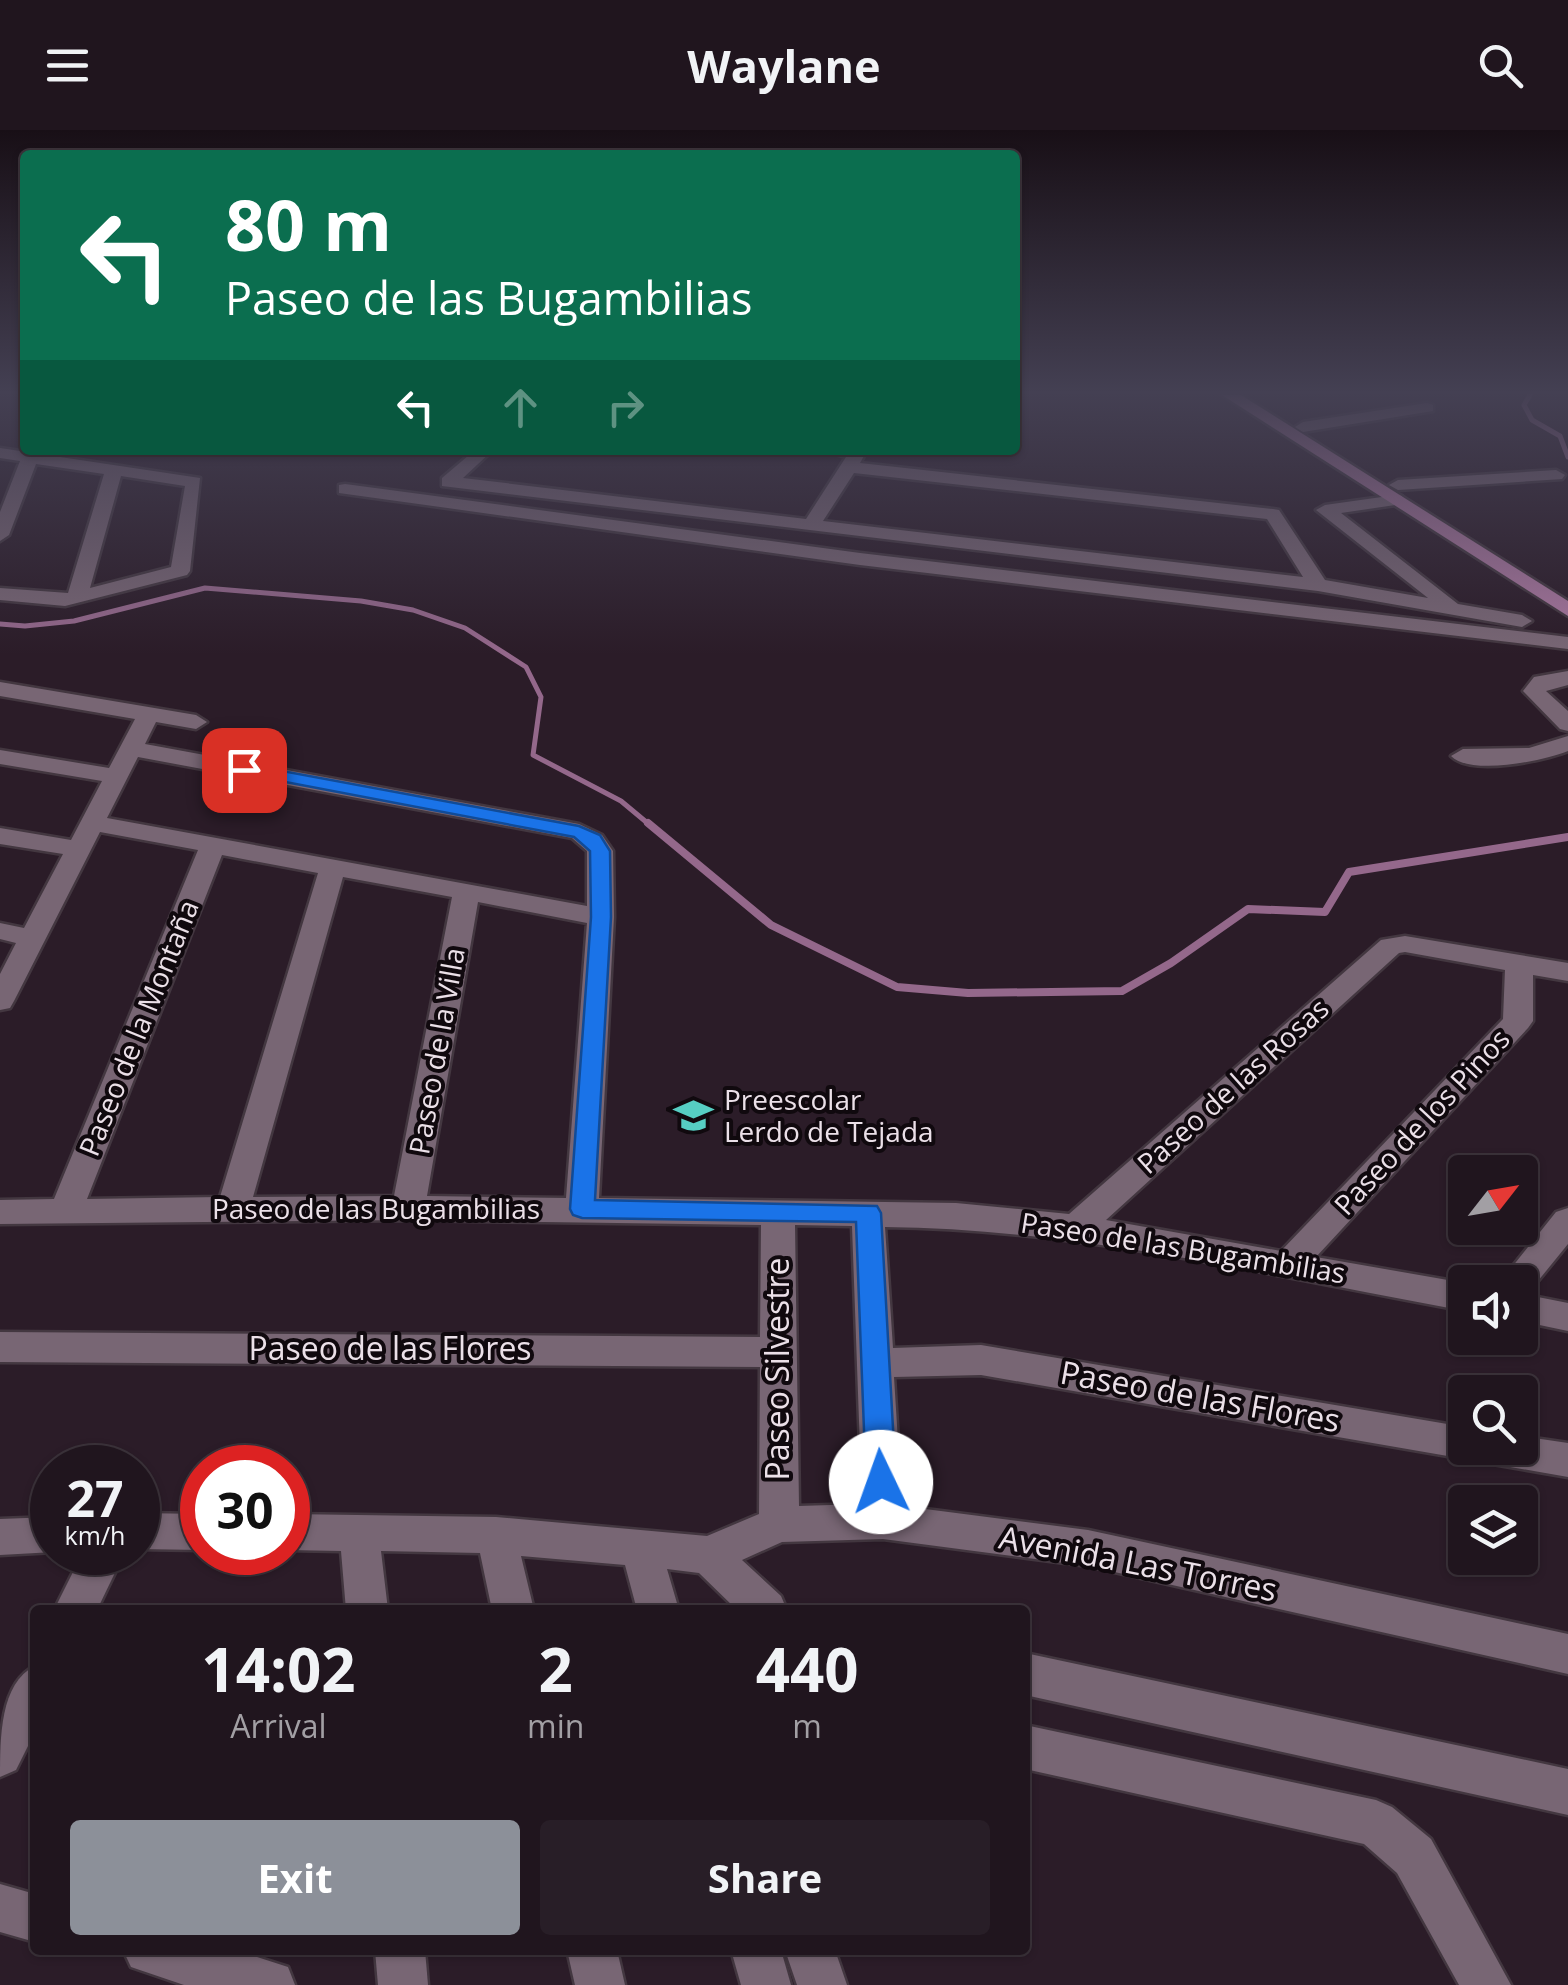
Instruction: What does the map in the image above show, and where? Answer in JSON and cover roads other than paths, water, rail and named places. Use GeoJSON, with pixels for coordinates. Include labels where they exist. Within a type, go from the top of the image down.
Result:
{"type":"FeatureCollection","features":[{"type":"Feature","properties":{"kind":"main road"},"geometry":{"type":"LineString","coordinates":[[1379,482],[1509,561],[1528,567],[1568,591]]}},
{"type":"Feature","properties":{"kind":"main road"},"geometry":{"type":"LineString","coordinates":[[1382,482],[1568,610]]}},
{"type":"Feature","properties":{"kind":"street"},"geometry":{"type":"LineString","coordinates":[[0,535],[21,482]]}},
{"type":"Feature","properties":{"kind":"street"},"geometry":{"type":"LineString","coordinates":[[78,598],[111,482]]}},
{"type":"Feature","properties":{"kind":"street"},"geometry":{"type":"LineString","coordinates":[[0,594],[42,600],[78,598],[180,571],[194,482],[191,482]]}},
{"type":"Feature","properties":{"kind":"street"},"geometry":{"type":"LineString","coordinates":[[449,482],[813,522],[1318,586],[1522,620],[1568,636]]}},
{"type":"Feature","properties":{"kind":"street"},"geometry":{"type":"LineString","coordinates":[[813,522],[839,482]]}},
{"type":"Feature","properties":{"kind":"street"},"geometry":{"type":"LineString","coordinates":[[987,482],[1273,514],[1318,586]]}},
{"type":"Feature","properties":{"kind":"street"},"geometry":{"type":"LineString","coordinates":[[1452,607],[1325,510],[1397,492],[1495,482]]}},
{"type":"Feature","properties":{"kind":"street"},"geometry":{"type":"LineString","coordinates":[[345,489],[860,560],[1568,644]]}},
{"type":"Feature","properties":{"kind":"street"},"geometry":{"type":"LineString","coordinates":[[1568,678],[1542,682],[1534,691],[1568,724]]}},
{"type":"Feature","properties":{"kind":"street"},"geometry":{"type":"LineString","coordinates":[[0,689],[196,722]]}},
{"type":"Feature","properties":{"kind":"street"},"geometry":{"type":"LineString","coordinates":[[0,1001],[149,714]]}},
{"type":"Feature","properties":{"kind":"street"},"geometry":{"type":"LineString","coordinates":[[1463,756],[1505,759],[1534,755],[1568,743]]}},
{"type":"Feature","properties":{"kind":"street"},"geometry":{"type":"LineString","coordinates":[[132,749],[579,832],[597,845],[601,917],[582,1209]]}},
{"type":"Feature","properties":{"kind":"street"},"geometry":{"type":"LineString","coordinates":[[0,756],[116,776]]}},
{"type":"Feature","properties":{"kind":"street"},"geometry":{"type":"LineString","coordinates":[[92,823],[601,917]]}},
{"type":"Feature","properties":{"kind":"street"},"geometry":{"type":"LineString","coordinates":[[0,836],[78,849]]}},
{"type":"Feature","properties":{"kind":"street","name":"Paseo de la Montaña"},"geometry":{"type":"LineString","coordinates":[[66,1211],[213,844]]}},
{"type":"Feature","properties":{"kind":"street"},"geometry":{"type":"LineString","coordinates":[[233,1208],[333,866]]}},
{"type":"Feature","properties":{"kind":"street","name":"Paseo de la Villa"},"geometry":{"type":"LineString","coordinates":[[408,1208],[466,894]]}},
{"type":"Feature","properties":{"kind":"street"},"geometry":{"type":"LineString","coordinates":[[0,932],[32,938]]}},
{"type":"Feature","properties":{"kind":"street","name":"Paseo de las Rosas"},"geometry":{"type":"LineString","coordinates":[[1076,1228],[1391,946],[1405,944],[1519,966]]}},
{"type":"Feature","properties":{"kind":"street"},"geometry":{"type":"LineString","coordinates":[[1519,966],[1568,972]]}},
{"type":"Feature","properties":{"kind":"street","name":"Paseo de los Pinos"},"geometry":{"type":"LineString","coordinates":[[1289,1264],[1518,1021],[1519,966]]}},
{"type":"Feature","properties":{"kind":"street","name":"Paseo de las Bugambilias"},"geometry":{"type":"LineString","coordinates":[[0,1212],[408,1208],[956,1215],[1076,1228],[1448,1294]]}},
{"type":"Feature","properties":{"kind":"street","name":"Paseo Silvestre"},"geometry":{"type":"LineString","coordinates":[[778,1213],[779,1524]]}},
{"type":"Feature","properties":{"kind":"street"},"geometry":{"type":"LineString","coordinates":[[868,1213],[882,1521]]}},
{"type":"Feature","properties":{"kind":"street"},"geometry":{"type":"LineString","coordinates":[[1532,1265],[1568,1222]]}},
{"type":"Feature","properties":{"kind":"street"},"geometry":{"type":"LineString","coordinates":[[1538,1311],[1568,1317]]}},
{"type":"Feature","properties":{"kind":"street","name":"Paseo de las Flores"},"geometry":{"type":"LineString","coordinates":[[0,1347],[779,1352]]}},
{"type":"Feature","properties":{"kind":"street","name":"Paseo de las Flores"},"geometry":{"type":"LineString","coordinates":[[875,1363],[981,1360],[1448,1440]]}},
{"type":"Feature","properties":{"kind":"street"},"geometry":{"type":"LineString","coordinates":[[1538,1455],[1568,1460]]}},
{"type":"Feature","properties":{"kind":"street","name":"Avenida Las Torres"},"geometry":{"type":"LineString","coordinates":[[310,1532],[496,1535],[709,1555],[779,1524],[882,1521],[1088,1548],[1568,1654]]}},
{"type":"Feature","properties":{"kind":"street"},"geometry":{"type":"LineString","coordinates":[[359,1532],[366,1605]]}},
{"type":"Feature","properties":{"kind":"street"},"geometry":{"type":"LineString","coordinates":[[496,1535],[512,1605]]}},
{"type":"Feature","properties":{"kind":"street"},"geometry":{"type":"LineString","coordinates":[[0,1538],[30,1536]]}},
{"type":"Feature","properties":{"kind":"street"},"geometry":{"type":"LineString","coordinates":[[641,1550],[657,1605]]}},
{"type":"Feature","properties":{"kind":"street"},"geometry":{"type":"LineString","coordinates":[[709,1555],[761,1605]]}},
{"type":"Feature","properties":{"kind":"street"},"geometry":{"type":"LineString","coordinates":[[78,1605],[93,1575]]}},
{"type":"Feature","properties":{"kind":"street"},"geometry":{"type":"LineString","coordinates":[[1030,1675],[1568,1792]]}},
{"type":"Feature","properties":{"kind":"street"},"geometry":{"type":"LineString","coordinates":[[0,1754],[30,1697]]}},
{"type":"Feature","properties":{"kind":"street"},"geometry":{"type":"LineString","coordinates":[[1030,1748],[1376,1823],[1414,1856],[1486,1985]]}},
{"type":"Feature","properties":{"kind":"street"},"geometry":{"type":"LineString","coordinates":[[0,1908],[30,1917]]}},
{"type":"Feature","properties":{"kind":"street"},"geometry":{"type":"LineString","coordinates":[[165,1955],[270,1985]]}},
{"type":"Feature","properties":{"kind":"street"},"geometry":{"type":"LineString","coordinates":[[400,1955],[403,1985]]}},
{"type":"Feature","properties":{"kind":"street"},"geometry":{"type":"LineString","coordinates":[[593,1955],[600,1985]]}},
{"type":"Feature","properties":{"kind":"street"},"geometry":{"type":"LineString","coordinates":[[757,1955],[766,1985]]}},
{"type":"Feature","properties":{"kind":"street"},"geometry":{"type":"LineString","coordinates":[[812,1955],[822,1985]]}},
{"type":"Feature","properties":{"kind":"waterway"},"geometry":{"type":"LineString","coordinates":[[0,624],[25,626],[74,621],[205,588],[361,601],[413,610],[465,628],[526,667],[541,697],[533,755],[621,801],[651,826]]}},
{"type":"Feature","properties":{"kind":"waterway"},"geometry":{"type":"LineString","coordinates":[[648,823],[771,925],[897,987],[968,993],[1122,991],[1171,963],[1248,909],[1325,912],[1349,872],[1568,837]]}},
{"type":"Feature","properties":{"kind":"place","name":"Preescolar Lerdo de Tejada"},"geometry":{"type":"Point","coordinates":[694,1116]}}]}
